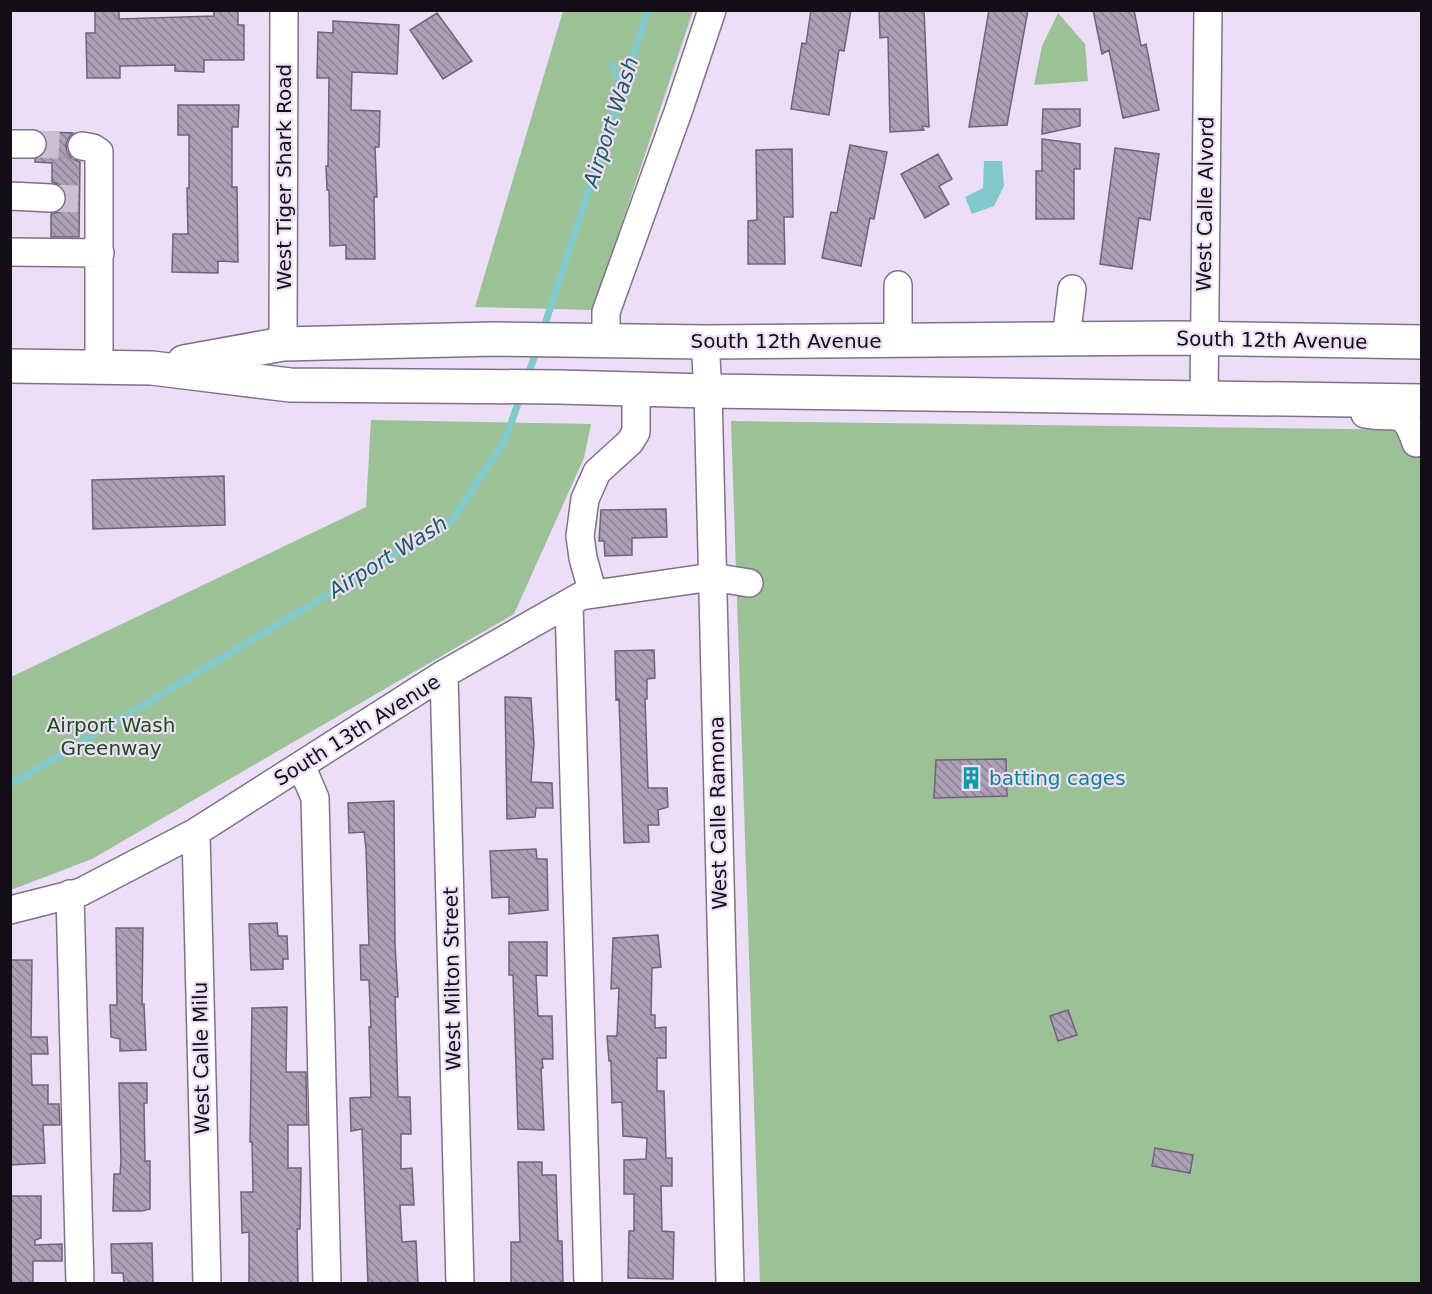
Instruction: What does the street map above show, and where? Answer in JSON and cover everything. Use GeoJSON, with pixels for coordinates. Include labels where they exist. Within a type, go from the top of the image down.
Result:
{"type":"FeatureCollection","features":[{"type":"Feature","properties":{"kind":"main road","name":"South 12th Avenue"},"geometry":{"type":"LineString","coordinates":[[152,368],[283,344],[494,339],[705,342],[1066,339],[1422,342]]}},
{"type":"Feature","properties":{"kind":"main road","name":"South 12th Avenue"},"geometry":{"type":"LineString","coordinates":[[10,366],[152,368],[290,385],[636,388],[708,392],[1422,401]]}},
{"type":"Feature","properties":{"kind":"street","name":"West Tiger Shark Road"},"geometry":{"type":"LineString","coordinates":[[283,344],[284,10]]}},
{"type":"Feature","properties":{"kind":"street"},"geometry":{"type":"LineString","coordinates":[[593,340],[606,312],[712,10]]}},
{"type":"Feature","properties":{"kind":"street","name":"West Calle Alvord"},"geometry":{"type":"LineString","coordinates":[[1204,398],[1208,10]]}},
{"type":"Feature","properties":{"kind":"street"},"geometry":{"type":"LineString","coordinates":[[82,146],[99,152],[90,199],[100,252],[99,367]]}},
{"type":"Feature","properties":{"kind":"street"},"geometry":{"type":"LineString","coordinates":[[10,196],[51,198]]}},
{"type":"Feature","properties":{"kind":"street"},"geometry":{"type":"LineString","coordinates":[[10,252],[100,252]]}},
{"type":"Feature","properties":{"kind":"street"},"geometry":{"type":"LineString","coordinates":[[898,285],[898,341]]}},
{"type":"Feature","properties":{"kind":"street"},"geometry":{"type":"LineString","coordinates":[[1066,339],[1072,289]]}},
{"type":"Feature","properties":{"kind":"street","name":"West Calle Ramona"},"geometry":{"type":"LineString","coordinates":[[705,342],[729,1284]]}},
{"type":"Feature","properties":{"kind":"street"},"geometry":{"type":"LineString","coordinates":[[588,1284],[581,599],[583,558],[580,536],[585,499],[597,472],[630,442],[636,432],[636,388]]}},
{"type":"Feature","properties":{"kind":"street"},"geometry":{"type":"LineString","coordinates":[[1345,399],[1366,414],[1400,417],[1409,423],[1416,443]]}},
{"type":"Feature","properties":{"kind":"street"},"geometry":{"type":"LineString","coordinates":[[583,558],[593,545],[592,482]]}},
{"type":"Feature","properties":{"kind":"street","name":"South 13th Avenue"},"geometry":{"type":"LineString","coordinates":[[10,910],[81,892],[196,832],[444,674],[581,599],[712,577],[749,583]]}},
{"type":"Feature","properties":{"kind":"street","name":"West Milton Street"},"geometry":{"type":"LineString","coordinates":[[444,674],[460,1284]]}},
{"type":"Feature","properties":{"kind":"street"},"geometry":{"type":"LineString","coordinates":[[301,765],[315,798],[327,1284]]}},
{"type":"Feature","properties":{"kind":"street","name":"West Calle Milu"},"geometry":{"type":"LineString","coordinates":[[196,832],[207,1284]]}},
{"type":"Feature","properties":{"kind":"street"},"geometry":{"type":"LineString","coordinates":[[70,894],[80,1284]]}},
{"type":"Feature","properties":{"kind":"green space"},"geometry":{"type":"Polygon","coordinates":[[[563,11],[693,11],[593,310],[475,307],[563,11]]]}},
{"type":"Feature","properties":{"kind":"green space"},"geometry":{"type":"Polygon","coordinates":[[[1058,13],[1085,44],[1088,81],[1034,85],[1042,46],[1058,13]]]}},
{"type":"Feature","properties":{"kind":"green space","name":"Airport Wash Greenway"},"geometry":{"type":"Polygon","coordinates":[[[371,420],[591,424],[584,458],[514,614],[92,859],[11,890],[11,677],[366,507],[371,420]]]}},
{"type":"Feature","properties":{"kind":"green space"},"geometry":{"type":"Polygon","coordinates":[[[731,421],[1421,430],[1421,1283],[760,1283],[731,421]]]}},
{"type":"Feature","properties":{"kind":"shaded area"},"geometry":{"type":"Polygon","coordinates":[[[984,161],[1002,161],[1004,186],[994,206],[972,214],[965,197],[983,188],[984,161]]]}},
{"type":"Feature","properties":{"kind":"building"},"geometry":{"type":"Polygon","coordinates":[[[119,10],[119,19],[214,16],[214,10],[238,10],[238,25],[244,25],[244,60],[204,60],[204,72],[175,71],[175,65],[120,66],[120,78],[87,78],[86,33],[95,33],[95,11],[119,10]]]}},
{"type":"Feature","properties":{"kind":"building"},"geometry":{"type":"Polygon","coordinates":[[[811,10],[851,10],[844,51],[839,50],[829,115],[791,109],[802,43],[806,44],[811,10]]]}},
{"type":"Feature","properties":{"kind":"building"},"geometry":{"type":"Polygon","coordinates":[[[879,10],[924,10],[929,127],[922,126],[924,130],[890,132],[888,37],[880,38],[879,10]]]}},
{"type":"Feature","properties":{"kind":"building"},"geometry":{"type":"Polygon","coordinates":[[[989,10],[1028,10],[1007,125],[969,127],[989,10]]]}},
{"type":"Feature","properties":{"kind":"building"},"geometry":{"type":"Polygon","coordinates":[[[1093,10],[1134,10],[1141,46],[1146,44],[1159,110],[1123,118],[1109,50],[1102,54],[1093,10]]]}},
{"type":"Feature","properties":{"kind":"building"},"geometry":{"type":"Polygon","coordinates":[[[437,13],[472,61],[443,79],[410,30],[437,13]]]}},
{"type":"Feature","properties":{"kind":"building"},"geometry":{"type":"Polygon","coordinates":[[[333,21],[399,25],[397,74],[352,72],[351,110],[380,111],[379,147],[375,147],[377,197],[374,197],[375,259],[346,259],[346,245],[330,246],[326,166],[328,166],[329,78],[317,78],[318,32],[333,33],[333,21]]]}},
{"type":"Feature","properties":{"kind":"building"},"geometry":{"type":"Polygon","coordinates":[[[178,105],[239,105],[238,127],[232,127],[232,187],[237,187],[238,262],[218,261],[218,273],[172,272],[173,234],[188,234],[189,135],[178,135],[178,105]]]}},
{"type":"Feature","properties":{"kind":"building"},"geometry":{"type":"Polygon","coordinates":[[[1043,109],[1080,109],[1080,126],[1042,134],[1043,109]]]}},
{"type":"Feature","properties":{"kind":"building"},"geometry":{"type":"Polygon","coordinates":[[[42,132],[75,133],[70,136],[66,144],[71,158],[80,162],[79,237],[51,237],[51,214],[59,212],[64,207],[67,198],[65,190],[52,182],[52,163],[35,162],[35,159],[45,152],[48,145],[42,132]]]}},
{"type":"Feature","properties":{"kind":"building"},"geometry":{"type":"Polygon","coordinates":[[[1042,139],[1080,144],[1080,169],[1074,169],[1074,219],[1036,219],[1036,171],[1042,171],[1042,139]]]}},
{"type":"Feature","properties":{"kind":"building"},"geometry":{"type":"Polygon","coordinates":[[[850,145],[887,152],[874,219],[870,218],[861,266],[822,258],[831,212],[837,213],[850,145]]]}},
{"type":"Feature","properties":{"kind":"building"},"geometry":{"type":"Polygon","coordinates":[[[1115,148],[1159,154],[1150,220],[1139,218],[1132,269],[1100,264],[1115,148]]]}},
{"type":"Feature","properties":{"kind":"building"},"geometry":{"type":"Polygon","coordinates":[[[792,149],[793,217],[784,217],[785,264],[748,264],[748,221],[757,220],[756,150],[792,149]]]}},
{"type":"Feature","properties":{"kind":"building"},"geometry":{"type":"Polygon","coordinates":[[[938,154],[952,179],[939,186],[949,204],[925,218],[901,174],[938,154]]]}},
{"type":"Feature","properties":{"kind":"building"},"geometry":{"type":"Polygon","coordinates":[[[224,476],[225,525],[93,529],[92,480],[224,476]]]}},
{"type":"Feature","properties":{"kind":"building"},"geometry":{"type":"Polygon","coordinates":[[[666,509],[667,537],[632,538],[632,555],[605,556],[604,541],[599,541],[601,510],[666,509]]]}},
{"type":"Feature","properties":{"kind":"building"},"geometry":{"type":"Polygon","coordinates":[[[654,650],[655,678],[647,679],[647,699],[645,699],[648,788],[667,788],[668,807],[658,810],[659,825],[648,825],[649,842],[624,843],[615,651],[654,650]]]}},
{"type":"Feature","properties":{"kind":"building"},"geometry":{"type":"Polygon","coordinates":[[[505,697],[531,698],[534,744],[531,782],[552,783],[553,808],[536,808],[535,817],[507,819],[505,697]]]}},
{"type":"Feature","properties":{"kind":"building","name":"batting cages"},"geometry":{"type":"Polygon","coordinates":[[[1006,759],[1007,796],[934,798],[936,760],[1006,759]]]}},
{"type":"Feature","properties":{"kind":"building"},"geometry":{"type":"Polygon","coordinates":[[[394,801],[398,1097],[410,1097],[411,1134],[401,1134],[401,1169],[412,1168],[414,1205],[400,1205],[402,1242],[416,1241],[418,1284],[368,1284],[362,1129],[351,1131],[350,1098],[371,1097],[369,980],[361,980],[360,945],[369,945],[366,848],[364,832],[349,833],[348,803],[394,801]]]}},
{"type":"Feature","properties":{"kind":"building"},"geometry":{"type":"Polygon","coordinates":[[[536,849],[537,859],[547,859],[548,910],[509,914],[509,897],[492,898],[490,851],[536,849]]]}},
{"type":"Feature","properties":{"kind":"building"},"geometry":{"type":"Polygon","coordinates":[[[277,923],[278,936],[287,936],[288,959],[283,959],[283,969],[251,970],[249,924],[277,923]]]}},
{"type":"Feature","properties":{"kind":"building"},"geometry":{"type":"Polygon","coordinates":[[[116,928],[143,928],[142,1004],[144,1004],[146,1050],[120,1051],[120,1039],[111,1037],[110,1005],[117,1005],[116,928]]]}},
{"type":"Feature","properties":{"kind":"building"},"geometry":{"type":"Polygon","coordinates":[[[658,935],[661,967],[652,968],[651,1015],[655,1015],[655,1028],[666,1027],[666,1058],[657,1058],[657,1091],[664,1091],[666,1158],[672,1158],[672,1186],[661,1186],[662,1231],[674,1232],[673,1279],[628,1278],[629,1231],[634,1231],[634,1194],[624,1194],[624,1160],[646,1159],[647,1138],[623,1136],[622,1102],[612,1103],[611,1061],[609,1061],[607,1036],[617,1036],[619,988],[611,989],[613,938],[658,935]]]}},
{"type":"Feature","properties":{"kind":"building"},"geometry":{"type":"Polygon","coordinates":[[[509,942],[547,942],[547,976],[536,975],[538,1016],[552,1016],[553,1059],[542,1059],[543,1068],[541,1068],[544,1130],[518,1129],[513,975],[509,975],[509,942]]]}},
{"type":"Feature","properties":{"kind":"building"},"geometry":{"type":"Polygon","coordinates":[[[10,960],[32,960],[31,1037],[47,1037],[48,1054],[31,1054],[32,1085],[48,1085],[48,1104],[59,1104],[60,1125],[43,1125],[45,1163],[10,1165],[10,960]]]}},
{"type":"Feature","properties":{"kind":"building"},"geometry":{"type":"Polygon","coordinates":[[[287,1007],[286,1072],[306,1072],[307,1125],[288,1125],[288,1168],[301,1168],[300,1229],[297,1229],[298,1284],[249,1284],[249,1232],[242,1233],[241,1192],[253,1192],[252,1142],[250,1142],[252,1008],[287,1007]]]}},
{"type":"Feature","properties":{"kind":"building"},"geometry":{"type":"Polygon","coordinates":[[[1068,1010],[1077,1035],[1058,1041],[1050,1016],[1068,1010]]]}},
{"type":"Feature","properties":{"kind":"building"},"geometry":{"type":"Polygon","coordinates":[[[119,1083],[147,1083],[147,1103],[144,1103],[145,1161],[150,1161],[150,1209],[142,1211],[113,1211],[114,1174],[120,1174],[121,1161],[119,1083]]]}},
{"type":"Feature","properties":{"kind":"building"},"geometry":{"type":"Polygon","coordinates":[[[1155,1148],[1193,1155],[1190,1173],[1152,1166],[1155,1148]]]}},
{"type":"Feature","properties":{"kind":"building"},"geometry":{"type":"Polygon","coordinates":[[[518,1162],[542,1162],[542,1175],[556,1175],[558,1241],[562,1241],[563,1284],[511,1284],[511,1242],[520,1242],[518,1162]]]}},
{"type":"Feature","properties":{"kind":"building"},"geometry":{"type":"Polygon","coordinates":[[[10,1196],[41,1196],[41,1238],[35,1240],[35,1245],[62,1244],[62,1261],[33,1261],[33,1284],[10,1284],[10,1196]]]}},
{"type":"Feature","properties":{"kind":"building"},"geometry":{"type":"Polygon","coordinates":[[[152,1243],[153,1284],[124,1284],[123,1273],[112,1273],[111,1244],[152,1243]]]}},
{"type":"Feature","properties":{"kind":"waterway","name":"Airport Wash"},"geometry":{"type":"LineString","coordinates":[[543,330],[648,10]]}},
{"type":"Feature","properties":{"kind":"waterway"},"geometry":{"type":"LineString","coordinates":[[612,65],[623,86]]}},
{"type":"Feature","properties":{"kind":"waterway","name":"Airport Wash"},"geometry":{"type":"LineString","coordinates":[[527,378],[537,349]]}},
{"type":"Feature","properties":{"kind":"waterway","name":"Airport Wash"},"geometry":{"type":"LineString","coordinates":[[10,785],[452,520],[505,440],[521,395]]}},
{"type":"Feature","properties":{"kind":"tunnel"},"geometry":{"type":"LineString","coordinates":[[32,144],[82,146]]}},
{"type":"Feature","properties":{"kind":"tunnel"},"geometry":{"type":"LineString","coordinates":[[51,198],[79,199]]}},
{"type":"Feature","properties":{"kind":"place","name":"batting cages"},"geometry":{"type":"Point","coordinates":[971,778]}}]}
